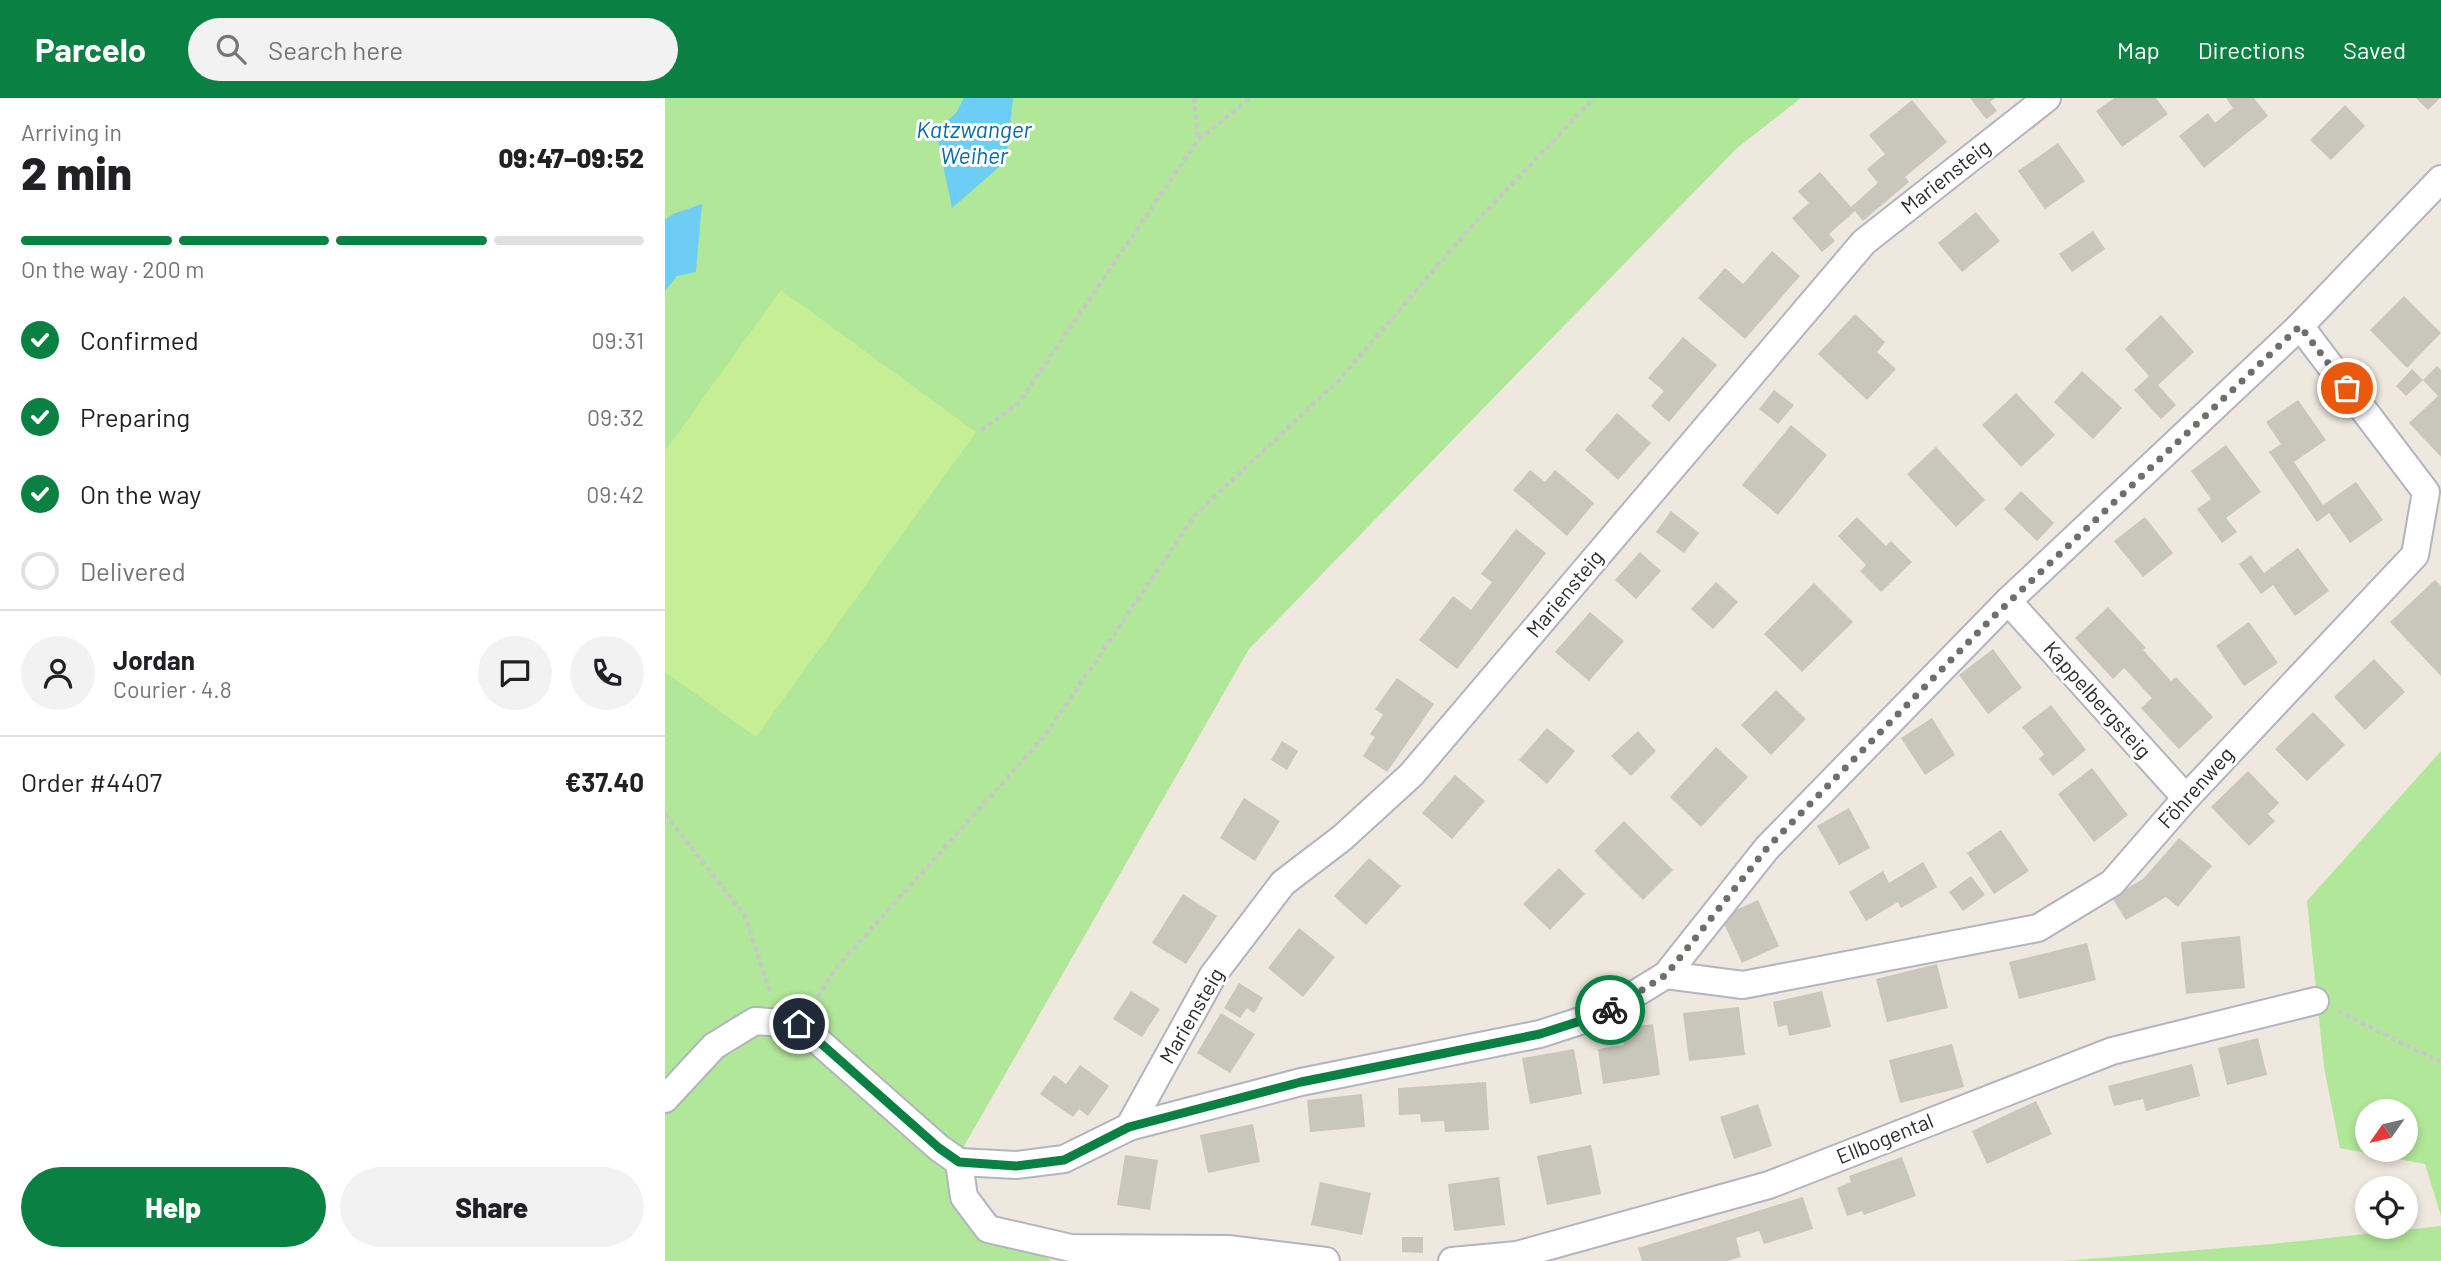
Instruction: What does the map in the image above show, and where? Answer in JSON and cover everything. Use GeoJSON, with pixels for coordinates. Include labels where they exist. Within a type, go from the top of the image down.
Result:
{"type":"FeatureCollection","features":[{"type":"Feature","properties":{"kind":"street","name":"Mariensteig"},"geometry":{"type":"LineString","coordinates":[[1129,1127],[1213,975],[1283,883],[1342,838],[1411,775],[1864,242],[2047,98]]}},
{"type":"Feature","properties":{"kind":"street"},"geometry":{"type":"LineString","coordinates":[[665,1099],[715,1046],[755,1021],[789,1023],[959,1162],[1016,1166],[1064,1160],[1129,1127],[1301,1082],[1540,1034],[1602,1014],[1666,975],[1767,848],[2008,601],[2300,326],[2441,179]]}},
{"type":"Feature","properties":{"kind":"street","name":"Föhrenweg"},"geometry":{"type":"LineString","coordinates":[[1666,975],[1743,985],[2038,928],[2112,883],[2186,799],[2415,555],[2426,492],[2300,326]]}},
{"type":"Feature","properties":{"kind":"street","name":"Kappelbergsteig"},"geometry":{"type":"LineString","coordinates":[[2008,601],[2186,799]]}},
{"type":"Feature","properties":{"kind":"street","name":"Ellbogental"},"geometry":{"type":"LineString","coordinates":[[1452,1261],[1517,1255],[1769,1185],[2112,1051],[2315,1001]]}},
{"type":"Feature","properties":{"kind":"street"},"geometry":{"type":"LineString","coordinates":[[959,1162],[964,1197],[988,1229],[1071,1248],[1229,1248],[1325,1261]]}},
{"type":"Feature","properties":{"kind":"path"},"geometry":{"type":"LineString","coordinates":[[1194,98],[1198,140]]}},
{"type":"Feature","properties":{"kind":"path"},"geometry":{"type":"LineString","coordinates":[[981,430],[1018,404],[1198,140],[1250,98]]}},
{"type":"Feature","properties":{"kind":"path"},"geometry":{"type":"LineString","coordinates":[[665,814],[745,916],[789,1023],[1044,737],[1196,514],[1340,380],[1469,229],[1594,98]]}},
{"type":"Feature","properties":{"kind":"path"},"geometry":{"type":"LineString","coordinates":[[2315,1001],[2441,1062]]}},
{"type":"Feature","properties":{"kind":"green space"},"geometry":{"type":"Polygon","coordinates":[[[665,98],[1801,98],[1737,148],[1249,649],[948,1174],[1051,1261],[665,1261],[665,98]]]}},
{"type":"Feature","properties":{"kind":"green space"},"geometry":{"type":"Polygon","coordinates":[[[781,290],[976,432],[756,737],[665,672],[665,451],[781,290]]]}},
{"type":"Feature","properties":{"kind":"green space"},"geometry":{"type":"Polygon","coordinates":[[[2441,751],[2441,1216],[2425,1164],[2414,1162],[2419,1162],[2419,1099],[2355,1099],[2355,1151],[2340,1148],[2324,1067],[2307,901],[2441,751]]]}},
{"type":"Feature","properties":{"kind":"green space"},"geometry":{"type":"Polygon","coordinates":[[[2441,1226],[2441,1261],[2064,1261],[2355,1235],[2355,1239],[2418,1239],[2418,1228],[2441,1226]]]}},
{"type":"Feature","properties":{"kind":"water","name":"Katzwanger Weiher"},"geometry":{"type":"Polygon","coordinates":[[[964,98],[1013,98],[1006,161],[952,208],[936,131],[956,113],[964,98]]]}},
{"type":"Feature","properties":{"kind":"water"},"geometry":{"type":"Polygon","coordinates":[[[702,204],[696,272],[677,276],[665,291],[665,220],[673,214],[702,204]]]}},
{"type":"Feature","properties":{"kind":"building"},"geometry":{"type":"Polygon","coordinates":[[[1970,98],[1995,98],[1990,102],[1997,111],[1986,119],[1970,98]]]}},
{"type":"Feature","properties":{"kind":"building"},"geometry":{"type":"Polygon","coordinates":[[[2114,98],[2156,98],[2168,114],[2122,147],[2096,111],[2114,98]]]}},
{"type":"Feature","properties":{"kind":"building"},"geometry":{"type":"Polygon","coordinates":[[[2226,98],[2254,98],[2268,116],[2204,168],[2179,136],[2208,113],[2215,123],[2233,108],[2226,98]]]}},
{"type":"Feature","properties":{"kind":"building"},"geometry":{"type":"Polygon","coordinates":[[[2416,98],[2440,98],[2428,110],[2416,98]]]}},
{"type":"Feature","properties":{"kind":"building"},"geometry":{"type":"Polygon","coordinates":[[[1912,100],[1947,142],[1905,177],[1909,182],[1863,221],[1855,211],[1829,234],[1835,241],[1822,252],[1792,218],[1809,203],[1798,191],[1820,172],[1851,207],[1878,183],[1867,169],[1885,154],[1869,135],[1912,100]]]}},
{"type":"Feature","properties":{"kind":"building"},"geometry":{"type":"Polygon","coordinates":[[[2345,105],[2365,126],[2331,160],[2310,140],[2345,105]]]}},
{"type":"Feature","properties":{"kind":"building"},"geometry":{"type":"Polygon","coordinates":[[[2058,143],[2085,181],[2045,209],[2018,171],[2058,143]]]}},
{"type":"Feature","properties":{"kind":"building"},"geometry":{"type":"Polygon","coordinates":[[[1976,212],[2000,241],[1962,272],[1938,243],[1976,212]]]}},
{"type":"Feature","properties":{"kind":"building"},"geometry":{"type":"Polygon","coordinates":[[[2093,231],[2105,249],[2072,272],[2059,254],[2093,231]]]}},
{"type":"Feature","properties":{"kind":"building"},"geometry":{"type":"Polygon","coordinates":[[[1772,251],[1800,276],[1745,339],[1698,298],[1725,268],[1743,284],[1772,251]]]}},
{"type":"Feature","properties":{"kind":"building"},"geometry":{"type":"Polygon","coordinates":[[[2404,296],[2441,333],[2407,368],[2370,330],[2404,296]]]}},
{"type":"Feature","properties":{"kind":"building"},"geometry":{"type":"Polygon","coordinates":[[[1855,314],[1885,342],[1877,352],[1896,369],[1867,400],[1818,354],[1855,314]]]}},
{"type":"Feature","properties":{"kind":"building"},"geometry":{"type":"Polygon","coordinates":[[[2161,315],[2194,352],[2158,385],[2176,405],[2161,419],[2134,390],[2149,376],[2125,349],[2161,315]]]}},
{"type":"Feature","properties":{"kind":"building"},"geometry":{"type":"Polygon","coordinates":[[[1683,337],[1717,365],[1669,422],[1651,406],[1664,391],[1648,378],[1683,337]]]}},
{"type":"Feature","properties":{"kind":"building"},"geometry":{"type":"Polygon","coordinates":[[[2437,366],[2441,370],[2441,457],[2409,423],[2438,396],[2423,380],[2437,366]]]}},
{"type":"Feature","properties":{"kind":"building"},"geometry":{"type":"Polygon","coordinates":[[[2412,369],[2423,380],[2406,396],[2396,386],[2412,369]]]}},
{"type":"Feature","properties":{"kind":"building"},"geometry":{"type":"Polygon","coordinates":[[[2082,371],[2122,408],[2093,439],[2054,402],[2082,371]]]}},
{"type":"Feature","properties":{"kind":"building"},"geometry":{"type":"Polygon","coordinates":[[[1774,390],[1794,405],[1778,424],[1759,409],[1774,390]]]}},
{"type":"Feature","properties":{"kind":"building"},"geometry":{"type":"Polygon","coordinates":[[[2016,393],[2055,435],[2021,467],[1982,425],[2016,393]]]}},
{"type":"Feature","properties":{"kind":"building"},"geometry":{"type":"Polygon","coordinates":[[[2298,400],[2326,440],[2294,462],[2323,505],[2356,482],[2383,520],[2350,543],[2329,513],[2317,522],[2269,452],[2281,444],[2266,422],[2298,400]]]}},
{"type":"Feature","properties":{"kind":"building"},"geometry":{"type":"Polygon","coordinates":[[[1617,413],[1651,443],[1618,480],[1585,450],[1617,413]]]}},
{"type":"Feature","properties":{"kind":"building"},"geometry":{"type":"Polygon","coordinates":[[[1791,425],[1827,455],[1778,515],[1742,485],[1791,425]]]}},
{"type":"Feature","properties":{"kind":"building"},"geometry":{"type":"Polygon","coordinates":[[[2226,445],[2261,492],[2226,518],[2237,532],[2222,543],[2197,509],[2211,499],[2191,471],[2226,445]]]}},
{"type":"Feature","properties":{"kind":"building"},"geometry":{"type":"Polygon","coordinates":[[[1936,447],[1985,500],[1956,527],[1907,474],[1936,447]]]}},
{"type":"Feature","properties":{"kind":"building"},"geometry":{"type":"Polygon","coordinates":[[[1530,470],[1545,482],[1555,470],[1594,503],[1567,536],[1513,490],[1530,470]]]}},
{"type":"Feature","properties":{"kind":"building"},"geometry":{"type":"Polygon","coordinates":[[[2021,491],[2054,523],[2037,541],[2004,509],[2021,491]]]}},
{"type":"Feature","properties":{"kind":"building"},"geometry":{"type":"Polygon","coordinates":[[[1671,511],[1699,533],[1684,553],[1656,532],[1671,511]]]}},
{"type":"Feature","properties":{"kind":"building"},"geometry":{"type":"Polygon","coordinates":[[[1857,517],[1886,546],[1891,541],[1912,562],[1881,592],[1860,571],[1866,565],[1838,536],[1857,517]]]}},
{"type":"Feature","properties":{"kind":"building"},"geometry":{"type":"Polygon","coordinates":[[[2145,517],[2173,553],[2143,577],[2114,541],[2145,517]]]}},
{"type":"Feature","properties":{"kind":"building"},"geometry":{"type":"Polygon","coordinates":[[[1516,529],[1546,553],[1457,669],[1419,640],[1453,596],[1471,610],[1492,582],[1481,574],[1516,529]]]}},
{"type":"Feature","properties":{"kind":"building"},"geometry":{"type":"Polygon","coordinates":[[[2298,548],[2329,591],[2295,616],[2273,585],[2261,594],[2239,564],[2251,555],[2264,573],[2298,548]]]}},
{"type":"Feature","properties":{"kind":"building"},"geometry":{"type":"Polygon","coordinates":[[[1640,552],[1661,571],[1636,599],[1615,580],[1640,552]]]}},
{"type":"Feature","properties":{"kind":"building"},"geometry":{"type":"Polygon","coordinates":[[[2435,580],[2441,586],[2441,676],[2390,622],[2435,580]]]}},
{"type":"Feature","properties":{"kind":"building"},"geometry":{"type":"Polygon","coordinates":[[[1716,582],[1738,602],[1713,629],[1691,609],[1716,582]]]}},
{"type":"Feature","properties":{"kind":"building"},"geometry":{"type":"Polygon","coordinates":[[[1814,583],[1853,622],[1802,672],[1764,634],[1814,583]]]}},
{"type":"Feature","properties":{"kind":"building"},"geometry":{"type":"Polygon","coordinates":[[[2108,607],[2146,648],[2143,650],[2171,681],[2176,677],[2213,717],[2179,749],[2141,708],[2152,698],[2124,668],[2113,679],[2075,638],[2108,607]]]}},
{"type":"Feature","properties":{"kind":"building"},"geometry":{"type":"Polygon","coordinates":[[[1590,612],[1624,641],[1589,681],[1555,652],[1590,612]]]}},
{"type":"Feature","properties":{"kind":"building"},"geometry":{"type":"Polygon","coordinates":[[[2249,622],[2278,663],[2244,686],[2216,646],[2249,622]]]}},
{"type":"Feature","properties":{"kind":"building"},"geometry":{"type":"Polygon","coordinates":[[[1993,649],[2022,688],[1988,714],[1959,675],[1993,649]]]}},
{"type":"Feature","properties":{"kind":"building"},"geometry":{"type":"Polygon","coordinates":[[[2374,659],[2405,692],[2365,730],[2334,697],[2374,659]]]}},
{"type":"Feature","properties":{"kind":"building"},"geometry":{"type":"Polygon","coordinates":[[[1397,678],[1434,704],[1387,772],[1363,756],[1375,737],[1370,734],[1383,715],[1375,709],[1397,678]]]}},
{"type":"Feature","properties":{"kind":"building"},"geometry":{"type":"Polygon","coordinates":[[[1776,690],[1806,719],[1771,755],[1741,725],[1776,690]]]}},
{"type":"Feature","properties":{"kind":"building"},"geometry":{"type":"Polygon","coordinates":[[[2051,705],[2086,750],[2053,776],[2039,759],[2044,754],[2022,727],[2051,705]]]}},
{"type":"Feature","properties":{"kind":"building"},"geometry":{"type":"Polygon","coordinates":[[[2313,712],[2345,745],[2307,781],[2275,749],[2313,712]]]}},
{"type":"Feature","properties":{"kind":"building"},"geometry":{"type":"Polygon","coordinates":[[[1932,718],[1955,755],[1925,775],[1901,738],[1932,718]]]}},
{"type":"Feature","properties":{"kind":"building"},"geometry":{"type":"Polygon","coordinates":[[[1547,728],[1575,751],[1547,784],[1519,760],[1547,728]]]}},
{"type":"Feature","properties":{"kind":"building"},"geometry":{"type":"Polygon","coordinates":[[[1638,731],[1656,751],[1631,776],[1611,756],[1638,731]]]}},
{"type":"Feature","properties":{"kind":"building"},"geometry":{"type":"Polygon","coordinates":[[[1282,741],[1298,751],[1287,770],[1271,760],[1282,741]]]}},
{"type":"Feature","properties":{"kind":"building"},"geometry":{"type":"Polygon","coordinates":[[[1716,747],[1748,777],[1701,827],[1670,797],[1716,747]]]}},
{"type":"Feature","properties":{"kind":"building"},"geometry":{"type":"Polygon","coordinates":[[[2092,768],[2128,815],[2094,842],[2058,794],[2092,768]]]}},
{"type":"Feature","properties":{"kind":"building"},"geometry":{"type":"Polygon","coordinates":[[[2248,771],[2279,803],[2268,814],[2275,821],[2249,846],[2211,807],[2248,771]]]}},
{"type":"Feature","properties":{"kind":"building"},"geometry":{"type":"Polygon","coordinates":[[[1455,775],[1485,801],[1452,839],[1422,813],[1455,775]]]}},
{"type":"Feature","properties":{"kind":"building"},"geometry":{"type":"Polygon","coordinates":[[[1244,798],[1280,821],[1255,861],[1220,838],[1244,798]]]}},
{"type":"Feature","properties":{"kind":"building"},"geometry":{"type":"Polygon","coordinates":[[[1849,808],[1870,848],[1839,865],[1817,826],[1849,808]]]}},
{"type":"Feature","properties":{"kind":"building"},"geometry":{"type":"Polygon","coordinates":[[[1624,821],[1673,870],[1643,900],[1594,851],[1624,821]]]}},
{"type":"Feature","properties":{"kind":"building"},"geometry":{"type":"Polygon","coordinates":[[[2001,830],[2029,871],[1994,894],[1967,853],[2001,830]]]}},
{"type":"Feature","properties":{"kind":"building"},"geometry":{"type":"Polygon","coordinates":[[[2179,838],[2212,866],[2178,907],[2166,897],[2126,920],[2112,898],[2144,878],[2179,838]]]}},
{"type":"Feature","properties":{"kind":"building"},"geometry":{"type":"Polygon","coordinates":[[[1369,858],[1401,886],[1366,925],[1334,896],[1369,858]]]}},
{"type":"Feature","properties":{"kind":"building"},"geometry":{"type":"Polygon","coordinates":[[[1923,862],[1937,887],[1901,908],[1898,902],[1866,921],[1849,892],[1883,871],[1889,883],[1923,862]]]}},
{"type":"Feature","properties":{"kind":"building"},"geometry":{"type":"Polygon","coordinates":[[[1559,868],[1585,894],[1550,930],[1523,904],[1559,868]]]}},
{"type":"Feature","properties":{"kind":"building"},"geometry":{"type":"Polygon","coordinates":[[[1971,876],[1985,895],[1963,911],[1949,892],[1971,876]]]}},
{"type":"Feature","properties":{"kind":"building"},"geometry":{"type":"Polygon","coordinates":[[[1183,894],[1217,916],[1186,964],[1152,943],[1183,894]]]}},
{"type":"Feature","properties":{"kind":"building"},"geometry":{"type":"Polygon","coordinates":[[[1758,900],[1779,946],[1742,963],[1721,917],[1758,900]]]}},
{"type":"Feature","properties":{"kind":"building"},"geometry":{"type":"Polygon","coordinates":[[[1299,928],[1335,957],[1303,997],[1268,968],[1299,928]]]}},
{"type":"Feature","properties":{"kind":"building"},"geometry":{"type":"Polygon","coordinates":[[[2240,936],[2245,988],[2186,994],[2181,942],[2240,936]]]}},
{"type":"Feature","properties":{"kind":"building"},"geometry":{"type":"Polygon","coordinates":[[[2087,943],[2096,980],[2019,999],[2009,962],[2087,943]]]}},
{"type":"Feature","properties":{"kind":"building"},"geometry":{"type":"Polygon","coordinates":[[[1937,964],[1948,1008],[1887,1022],[1876,979],[1937,964]]]}},
{"type":"Feature","properties":{"kind":"building"},"geometry":{"type":"Polygon","coordinates":[[[1239,983],[1263,998],[1254,1013],[1247,1008],[1240,1018],[1224,1008],[1239,983]]]}},
{"type":"Feature","properties":{"kind":"building"},"geometry":{"type":"Polygon","coordinates":[[[1131,991],[1160,1009],[1142,1037],[1113,1019],[1131,991]]]}},
{"type":"Feature","properties":{"kind":"building"},"geometry":{"type":"Polygon","coordinates":[[[1822,991],[1831,1027],[1789,1036],[1787,1025],[1778,1027],[1773,1002],[1822,991]]]}},
{"type":"Feature","properties":{"kind":"building"},"geometry":{"type":"Polygon","coordinates":[[[1739,1007],[1745,1055],[1689,1061],[1683,1013],[1739,1007]]]}},
{"type":"Feature","properties":{"kind":"building"},"geometry":{"type":"Polygon","coordinates":[[[1221,1013],[1255,1034],[1230,1073],[1197,1053],[1221,1013]]]}},
{"type":"Feature","properties":{"kind":"building"},"geometry":{"type":"Polygon","coordinates":[[[1653,1024],[1660,1075],[1603,1084],[1598,1049],[1624,1045],[1621,1028],[1653,1024]]]}},
{"type":"Feature","properties":{"kind":"building"},"geometry":{"type":"Polygon","coordinates":[[[2258,1038],[2267,1075],[2227,1085],[2218,1048],[2258,1038]]]}},
{"type":"Feature","properties":{"kind":"building"},"geometry":{"type":"Polygon","coordinates":[[[1952,1044],[1964,1087],[1900,1103],[1889,1060],[1952,1044]]]}},
{"type":"Feature","properties":{"kind":"building"},"geometry":{"type":"Polygon","coordinates":[[[1574,1049],[1582,1094],[1530,1104],[1522,1058],[1574,1049]]]}},
{"type":"Feature","properties":{"kind":"building"},"geometry":{"type":"Polygon","coordinates":[[[2192,1064],[2200,1096],[2146,1111],[2143,1099],[2114,1106],[2108,1086],[2192,1064]]]}},
{"type":"Feature","properties":{"kind":"building"},"geometry":{"type":"Polygon","coordinates":[[[1080,1065],[1109,1086],[1088,1116],[1079,1109],[1073,1117],[1040,1094],[1054,1075],[1066,1084],[1080,1065]]]}},
{"type":"Feature","properties":{"kind":"building"},"geometry":{"type":"Polygon","coordinates":[[[1486,1082],[1489,1130],[1445,1132],[1444,1121],[1421,1122],[1420,1114],[1399,1115],[1398,1088],[1486,1082]]]}},
{"type":"Feature","properties":{"kind":"building"},"geometry":{"type":"Polygon","coordinates":[[[1362,1094],[1365,1127],[1310,1132],[1307,1100],[1362,1094]]]}},
{"type":"Feature","properties":{"kind":"building"},"geometry":{"type":"Polygon","coordinates":[[[2036,1101],[2052,1134],[1987,1164],[1972,1131],[2036,1101]]]}},
{"type":"Feature","properties":{"kind":"building"},"geometry":{"type":"Polygon","coordinates":[[[1758,1104],[1772,1146],[1734,1159],[1720,1117],[1758,1104]]]}},
{"type":"Feature","properties":{"kind":"building"},"geometry":{"type":"Polygon","coordinates":[[[1253,1124],[1260,1162],[1208,1173],[1200,1135],[1253,1124]]]}},
{"type":"Feature","properties":{"kind":"building"},"geometry":{"type":"Polygon","coordinates":[[[1591,1145],[1601,1194],[1547,1205],[1537,1156],[1591,1145]]]}},
{"type":"Feature","properties":{"kind":"building"},"geometry":{"type":"Polygon","coordinates":[[[1125,1155],[1158,1160],[1150,1210],[1117,1205],[1125,1155]]]}},
{"type":"Feature","properties":{"kind":"building"},"geometry":{"type":"Polygon","coordinates":[[[1902,1157],[1916,1196],[1864,1215],[1862,1211],[1847,1216],[1837,1188],[1851,1182],[1849,1176],[1902,1157]]]}},
{"type":"Feature","properties":{"kind":"building"},"geometry":{"type":"Polygon","coordinates":[[[1499,1177],[1505,1225],[1454,1231],[1448,1184],[1499,1177]]]}},
{"type":"Feature","properties":{"kind":"building"},"geometry":{"type":"Polygon","coordinates":[[[1320,1182],[1371,1193],[1362,1235],[1311,1225],[1320,1182]]]}},
{"type":"Feature","properties":{"kind":"building"},"geometry":{"type":"Polygon","coordinates":[[[1803,1197],[1813,1229],[1764,1244],[1759,1231],[1736,1238],[1741,1257],[1727,1261],[1642,1261],[1638,1248],[1803,1197]]]}},
{"type":"Feature","properties":{"kind":"building"},"geometry":{"type":"Polygon","coordinates":[[[1402,1237],[1423,1237],[1423,1253],[1402,1252],[1402,1237]]]}},
{"type":"Feature","properties":{"kind":"way so far"},"geometry":{"type":"LineString","coordinates":[[1610,1010],[1666,975],[1767,848],[2008,601],[2300,326],[2347,388]]}},
{"type":"Feature","properties":{"kind":"route"},"geometry":{"type":"LineString","coordinates":[[799,1024],[939,1148],[959,1162],[1016,1166],[1064,1160],[1129,1127],[1301,1082],[1540,1034],[1610,1010]]}}]}
